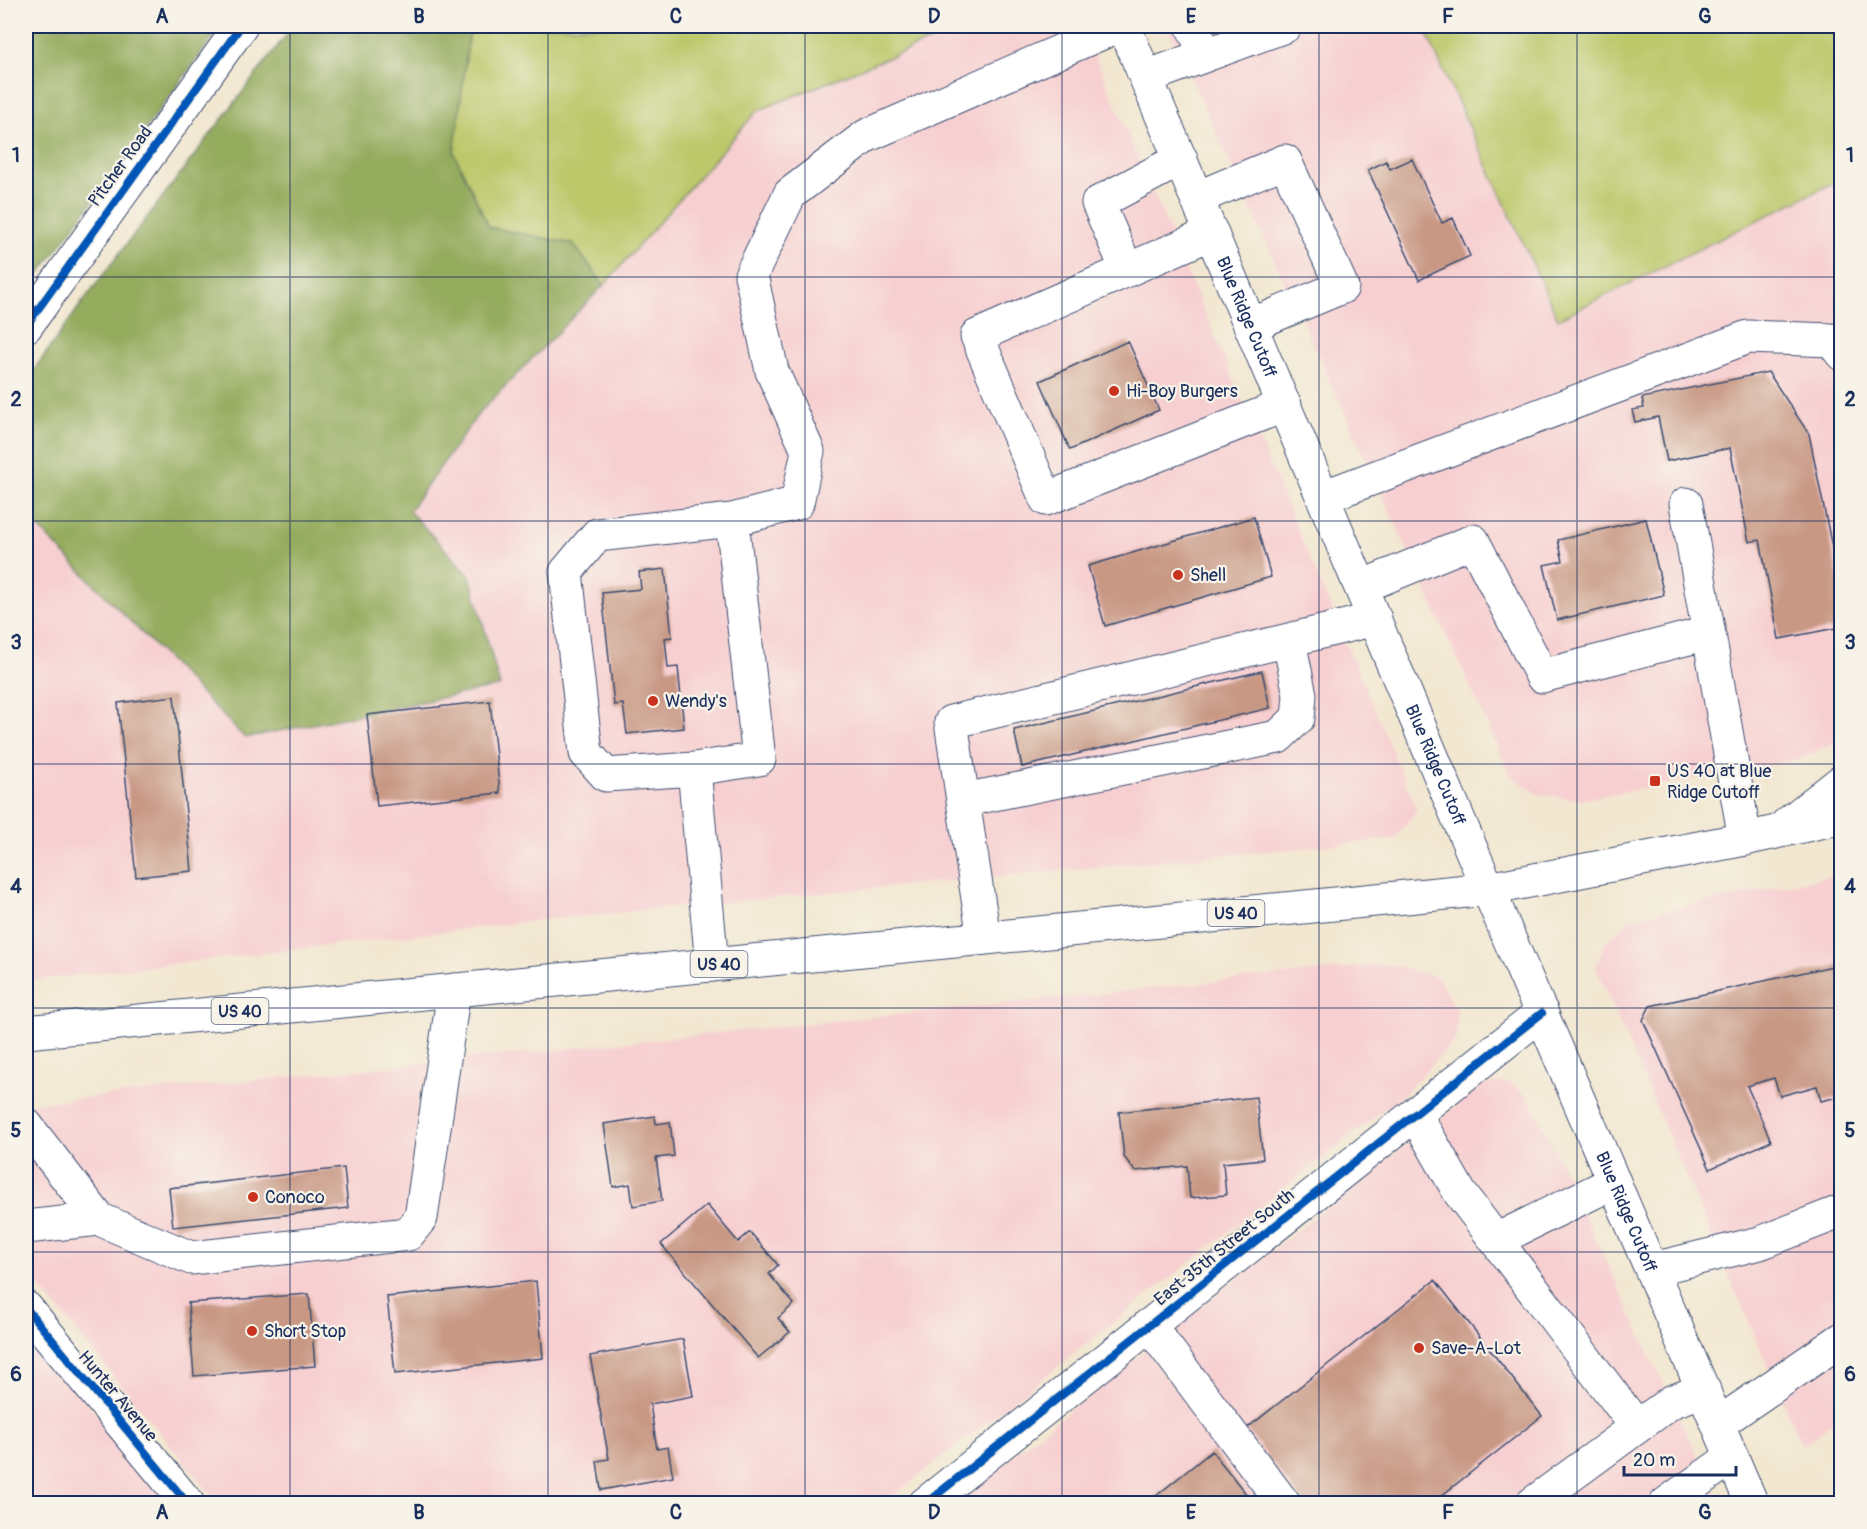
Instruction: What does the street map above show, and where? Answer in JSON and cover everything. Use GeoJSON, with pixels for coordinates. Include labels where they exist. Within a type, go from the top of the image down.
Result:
{"type":"FeatureCollection","features":[{"type":"Feature","properties":{"kind":"main road","name":"Pitcher Road"},"geometry":{"type":"LineString","coordinates":[[26,326],[241,26]]}},
{"type":"Feature","properties":{"kind":"main road"},"geometry":{"type":"LineString","coordinates":[[732,520],[759,759],[694,769],[606,775],[586,753],[566,572],[597,535],[732,520],[797,503],[808,451],[772,371],[751,275],[790,194],[866,135],[1118,26]]}},
{"type":"Feature","properties":{"kind":"main road","name":"Blue Ridge Cutoff"},"geometry":{"type":"LineString","coordinates":[[1125,26],[1488,889],[1752,1503]]}},
{"type":"Feature","properties":{"kind":"main road"},"geometry":{"type":"LineString","coordinates":[[1192,26],[1206,55]]}},
{"type":"Feature","properties":{"kind":"main road"},"geometry":{"type":"LineString","coordinates":[[1147,77],[1285,26]]}},
{"type":"Feature","properties":{"kind":"main road"},"geometry":{"type":"LineString","coordinates":[[1127,270],[1098,203],[1181,159]]}},
{"type":"Feature","properties":{"kind":"main road"},"geometry":{"type":"LineString","coordinates":[[1197,198],[1285,161],[1342,287],[1251,325]]}},
{"type":"Feature","properties":{"kind":"main road"},"geometry":{"type":"LineString","coordinates":[[1212,233],[977,336],[1046,499],[1285,405]]}},
{"type":"Feature","properties":{"kind":"main road"},"geometry":{"type":"LineString","coordinates":[[1323,497],[1748,337],[1831,340],[1842,354]]}},
{"type":"Feature","properties":{"kind":"main road"},"geometry":{"type":"LineString","coordinates":[[1686,504],[1745,838]]}},
{"type":"Feature","properties":{"kind":"main road"},"geometry":{"type":"LineString","coordinates":[[1361,587],[1473,541],[1542,676],[1708,633]]}},
{"type":"Feature","properties":{"kind":"main road"},"geometry":{"type":"LineString","coordinates":[[984,938],[951,722],[1375,619]]}},
{"type":"Feature","properties":{"kind":"main road"},"geometry":{"type":"LineString","coordinates":[[964,800],[1278,737],[1298,718],[1300,695],[1288,641]]}},
{"type":"Feature","properties":{"kind":"main road"},"geometry":{"type":"LineString","coordinates":[[694,769],[712,965]]}},
{"type":"Feature","properties":{"kind":"main road"},"geometry":{"type":"LineString","coordinates":[[1778,832],[1842,781]]}},
{"type":"Feature","properties":{"kind":"main road","name":"US 40"},"geometry":{"type":"LineString","coordinates":[[26,1032],[1488,889],[1778,832],[1842,817]]}},
{"type":"Feature","properties":{"kind":"main road"},"geometry":{"type":"LineString","coordinates":[[26,1125],[99,1219],[191,1258],[408,1234],[421,1218],[454,990]]}},
{"type":"Feature","properties":{"kind":"main road","name":"East 35th Street South"},"geometry":{"type":"LineString","coordinates":[[926,1503],[1542,1013]]}},
{"type":"Feature","properties":{"kind":"main road"},"geometry":{"type":"LineString","coordinates":[[1415,1114],[1460,1192],[1637,1427]]}},
{"type":"Feature","properties":{"kind":"main road"},"geometry":{"type":"LineString","coordinates":[[1496,1240],[1614,1182]]}},
{"type":"Feature","properties":{"kind":"main road"},"geometry":{"type":"LineString","coordinates":[[1653,1269],[1760,1243],[1842,1211]]}},
{"type":"Feature","properties":{"kind":"main road"},"geometry":{"type":"LineString","coordinates":[[26,1227],[99,1219]]}},
{"type":"Feature","properties":{"kind":"main road"},"geometry":{"type":"LineString","coordinates":[[1149,1325],[1284,1503]]}},
{"type":"Feature","properties":{"kind":"main road","name":"Hunter Avenue"},"geometry":{"type":"LineString","coordinates":[[32,1328],[188,1503]]}},
{"type":"Feature","properties":{"kind":"main road"},"geometry":{"type":"LineString","coordinates":[[1718,1424],[1842,1339]]}},
{"type":"Feature","properties":{"kind":"main road"},"geometry":{"type":"LineString","coordinates":[[1532,1503],[1671,1402],[1704,1390]]}},
{"type":"Feature","properties":{"kind":"main road"},"geometry":{"type":"LineString","coordinates":[[1666,1503],[1732,1457]]}},
{"type":"Feature","properties":{"kind":"shaded area"},"geometry":{"type":"Polygon","coordinates":[[[966,26],[1082,26],[1417,809],[1395,839],[551,919],[26,981],[26,515],[245,738],[500,686],[470,576],[408,511],[479,413],[604,285],[757,111],[966,26]]]}},
{"type":"Feature","properties":{"kind":"shaded area"},"geometry":{"type":"Polygon","coordinates":[[[1167,26],[1423,26],[1558,319],[1841,179],[1841,739],[1800,759],[1580,800],[1538,794],[1511,776],[1167,26]]]}},
{"type":"Feature","properties":{"kind":"shaded area"},"geometry":{"type":"Polygon","coordinates":[[[1841,874],[1841,1416],[1802,1446],[1596,967],[1605,943],[1632,918],[1841,874]]]}},
{"type":"Feature","properties":{"kind":"shaded area"},"geometry":{"type":"Polygon","coordinates":[[[1388,964],[1437,977],[1457,1010],[1456,1039],[1405,1093],[884,1503],[218,1503],[26,1270],[26,1104],[1388,964]]]}},
{"type":"Feature","properties":{"kind":"shaded area"},"geometry":{"type":"Polygon","coordinates":[[[1509,1082],[1531,1100],[1719,1503],[951,1504],[1482,1085],[1509,1082]]]}},
{"type":"Feature","properties":{"kind":"shaded area"},"geometry":{"type":"Polygon","coordinates":[[[26,1328],[169,1503],[26,1503],[26,1328]]]}},
{"type":"Feature","properties":{"kind":"green space"},"geometry":{"type":"Polygon","coordinates":[[[26,26],[221,26],[26,292],[26,26]]]}},
{"type":"Feature","properties":{"kind":"green space"},"geometry":{"type":"Polygon","coordinates":[[[293,26],[476,26],[469,34],[454,153],[489,227],[573,244],[604,285],[479,413],[409,511],[470,576],[500,686],[245,738],[26,515],[26,381],[84,300],[293,26]]]}},
{"type":"Feature","properties":{"kind":"green space"},"geometry":{"type":"Polygon","coordinates":[[[476,26],[966,26],[757,111],[604,285],[573,244],[489,228],[454,153],[469,34],[476,26]]]}},
{"type":"Feature","properties":{"kind":"green space"},"geometry":{"type":"Polygon","coordinates":[[[1423,26],[1841,26],[1841,179],[1558,319],[1423,26]]]}},
{"type":"Feature","properties":{"kind":"building"},"geometry":{"type":"Polygon","coordinates":[[[1412,159],[1442,223],[1453,218],[1470,256],[1419,280],[1368,170],[1386,161],[1390,169],[1412,159]]]}},
{"type":"Feature","properties":{"kind":"building"},"geometry":{"type":"Polygon","coordinates":[[[1128,341],[1159,410],[1070,450],[1040,381],[1128,341]]]}},
{"type":"Feature","properties":{"kind":"building"},"geometry":{"type":"Polygon","coordinates":[[[1768,372],[1809,434],[1842,597],[1842,627],[1779,639],[1760,540],[1749,542],[1730,448],[1667,461],[1658,417],[1635,422],[1632,410],[1644,408],[1642,398],[1768,372]]]}},
{"type":"Feature","properties":{"kind":"building"},"geometry":{"type":"Polygon","coordinates":[[[1254,517],[1271,577],[1105,626],[1088,566],[1254,517]]]}},
{"type":"Feature","properties":{"kind":"building"},"geometry":{"type":"Polygon","coordinates":[[[1646,519],[1664,595],[1557,620],[1544,565],[1563,561],[1558,540],[1646,519]]]}},
{"type":"Feature","properties":{"kind":"building"},"geometry":{"type":"Polygon","coordinates":[[[665,569],[672,637],[665,638],[668,668],[678,667],[684,728],[627,734],[623,704],[614,705],[602,593],[641,589],[639,572],[665,569]]]}},
{"type":"Feature","properties":{"kind":"building"},"geometry":{"type":"Polygon","coordinates":[[[1262,671],[1270,708],[1022,767],[1014,730],[1262,671]]]}},
{"type":"Feature","properties":{"kind":"building"},"geometry":{"type":"Polygon","coordinates":[[[174,696],[192,871],[136,877],[118,703],[174,696]]]}},
{"type":"Feature","properties":{"kind":"building"},"geometry":{"type":"Polygon","coordinates":[[[490,701],[500,793],[377,806],[367,715],[490,701]]]}},
{"type":"Feature","properties":{"kind":"building"},"geometry":{"type":"Polygon","coordinates":[[[1842,964],[1842,1096],[1821,1101],[1817,1086],[1780,1096],[1774,1078],[1747,1086],[1771,1141],[1710,1169],[1643,1020],[1650,1006],[1842,964]]]}},
{"type":"Feature","properties":{"kind":"building"},"geometry":{"type":"Polygon","coordinates":[[[1256,1097],[1263,1159],[1223,1163],[1226,1195],[1190,1198],[1187,1166],[1135,1171],[1124,1157],[1119,1112],[1256,1097]]]}},
{"type":"Feature","properties":{"kind":"building"},"geometry":{"type":"Polygon","coordinates":[[[655,1116],[656,1124],[670,1122],[674,1156],[656,1158],[662,1201],[633,1206],[630,1184],[613,1187],[604,1124],[655,1116]]]}},
{"type":"Feature","properties":{"kind":"building"},"geometry":{"type":"Polygon","coordinates":[[[344,1168],[348,1208],[173,1227],[169,1188],[344,1168]]]}},
{"type":"Feature","properties":{"kind":"building"},"geometry":{"type":"Polygon","coordinates":[[[707,1205],[738,1242],[750,1232],[778,1265],[769,1274],[794,1304],[778,1318],[790,1332],[758,1358],[661,1244],[707,1205]]]}},
{"type":"Feature","properties":{"kind":"building","name":"Save-A-Lot"},"geometry":{"type":"Polygon","coordinates":[[[1435,1280],[1542,1416],[1431,1504],[1305,1504],[1246,1429],[1435,1280]]]}},
{"type":"Feature","properties":{"kind":"building"},"geometry":{"type":"Polygon","coordinates":[[[536,1281],[543,1358],[395,1374],[387,1297],[536,1281]]]}},
{"type":"Feature","properties":{"kind":"building"},"geometry":{"type":"Polygon","coordinates":[[[309,1294],[315,1366],[194,1376],[188,1303],[309,1294]]]}},
{"type":"Feature","properties":{"kind":"building"},"geometry":{"type":"Polygon","coordinates":[[[683,1339],[693,1396],[650,1404],[657,1449],[668,1447],[673,1477],[601,1490],[597,1461],[609,1459],[590,1356],[683,1339]]]}},
{"type":"Feature","properties":{"kind":"building"},"geometry":{"type":"Polygon","coordinates":[[[1212,1451],[1254,1504],[1146,1504],[1212,1451]]]}},
{"type":"Feature","properties":{"kind":"cycle path"},"geometry":{"type":"LineString","coordinates":[[26,326],[241,26]]}},
{"type":"Feature","properties":{"kind":"cycle path"},"geometry":{"type":"LineString","coordinates":[[925,1504],[1542,1013]]}},
{"type":"Feature","properties":{"kind":"cycle path"},"geometry":{"type":"LineString","coordinates":[[26,1308],[188,1504]]}},
{"type":"Feature","properties":{"kind":"place","name":"Hi-Boy Burgers"},"geometry":{"type":"Point","coordinates":[1114,391]}},
{"type":"Feature","properties":{"kind":"place","name":"Shell"},"geometry":{"type":"Point","coordinates":[1178,575]}},
{"type":"Feature","properties":{"kind":"place","name":"Wendy's"},"geometry":{"type":"Point","coordinates":[653,701]}},
{"type":"Feature","properties":{"kind":"place","name":"US 40 at Blue Ridge Cutoff"},"geometry":{"type":"Point","coordinates":[1655,781]}},
{"type":"Feature","properties":{"kind":"place","name":"Conoco"},"geometry":{"type":"Point","coordinates":[253,1197]}},
{"type":"Feature","properties":{"kind":"place","name":"Short Stop"},"geometry":{"type":"Point","coordinates":[252,1331]}},
{"type":"Feature","properties":{"kind":"place","name":"Save-A-Lot"},"geometry":{"type":"Point","coordinates":[1419,1348]}}]}
